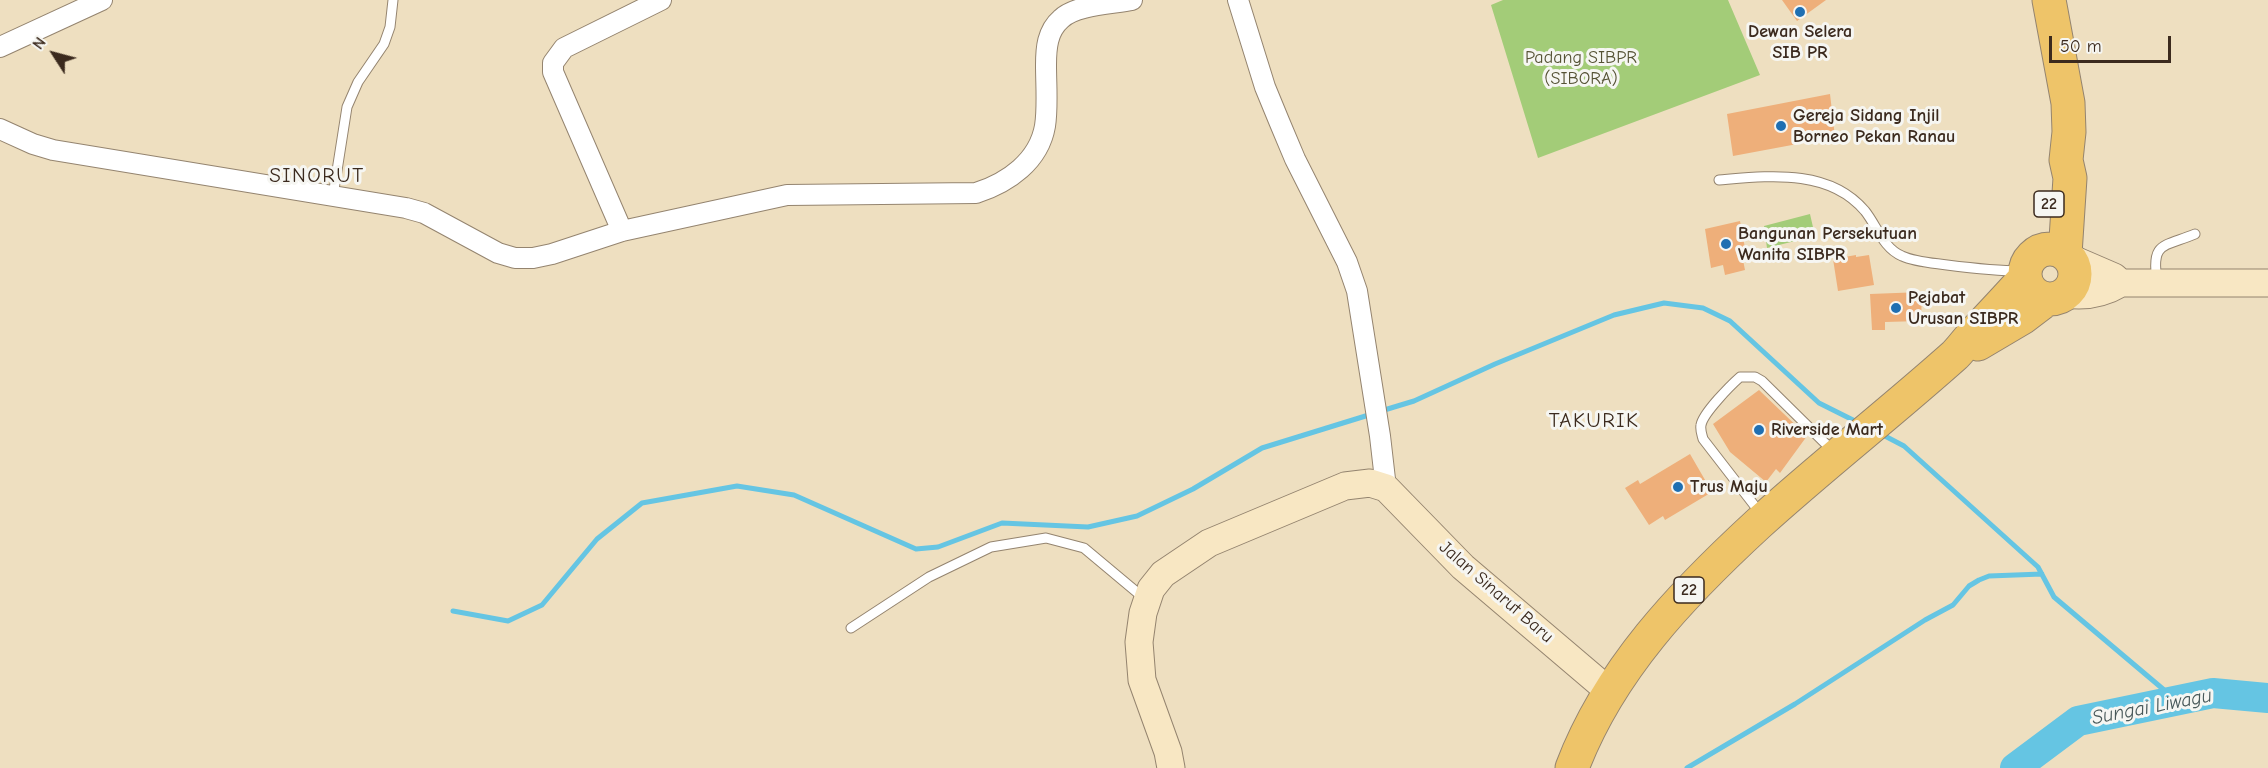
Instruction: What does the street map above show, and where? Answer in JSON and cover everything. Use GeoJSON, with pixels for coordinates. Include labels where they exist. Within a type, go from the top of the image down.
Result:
{"type":"FeatureCollection","features":[{"type":"Feature","properties":{"kind":"highway","name":"22"},"geometry":{"type":"LineString","coordinates":[[1572,768],[1583,740],[1610,692],[1641,645],[1710,568],[1842,450],[1957,353],[2022,318],[2049,272],[2049,201],[2056,176],[2066,160],[2069,132],[2068,103],[2049,0]]}},
{"type":"Feature","properties":{"kind":"street"},"geometry":{"type":"LineString","coordinates":[[0,47],[102,0]]}},
{"type":"Feature","properties":{"kind":"street"},"geometry":{"type":"LineString","coordinates":[[622,231],[553,72],[553,63],[564,48],[661,0]]}},
{"type":"Feature","properties":{"kind":"street"},"geometry":{"type":"LineString","coordinates":[[0,129],[53,150],[406,208],[424,213],[498,253],[515,258],[534,258],[622,231],[787,195],[976,193],[995,187],[1013,176],[1040,142],[1045,124],[1046,45],[1052,31],[1061,19],[1074,10],[1132,0]]}},
{"type":"Feature","properties":{"kind":"street"},"geometry":{"type":"LineString","coordinates":[[1171,768],[1168,752],[1142,680],[1139,642],[1151,589],[1163,574],[1209,543],[1345,486],[1370,483],[1386,488],[1357,291],[1347,262],[1295,159],[1265,87],[1238,0]]}},
{"type":"Feature","properties":{"kind":"street"},"geometry":{"type":"LineString","coordinates":[[2049,272],[2114,278],[2121,284]]}},
{"type":"Feature","properties":{"kind":"street"},"geometry":{"type":"LineString","coordinates":[[2049,272],[2078,296],[2121,284],[2268,283]]}},
{"type":"Feature","properties":{"kind":"street","name":"Jalan Sinarut Baru"},"geometry":{"type":"LineString","coordinates":[[1386,488],[1463,567],[1610,692]]}},
{"type":"Feature","properties":{"kind":"lane"},"geometry":{"type":"LineString","coordinates":[[333,196],[347,107],[358,82],[384,44],[390,27],[393,0]]}},
{"type":"Feature","properties":{"kind":"lane"},"geometry":{"type":"LineString","coordinates":[[1719,180],[1758,177],[1812,179],[1832,187],[1856,202],[1866,212],[1882,239],[1902,256],[1918,261],[1995,271],[2049,272]]}},
{"type":"Feature","properties":{"kind":"lane"},"geometry":{"type":"LineString","coordinates":[[2157,283],[2154,262],[2158,250],[2195,234]]}},
{"type":"Feature","properties":{"kind":"lane"},"geometry":{"type":"LineString","coordinates":[[1765,518],[1703,439],[1701,427],[1703,419],[1731,384],[1740,377],[1755,377],[1762,381],[1842,450]]}},
{"type":"Feature","properties":{"kind":"lane"},"geometry":{"type":"LineString","coordinates":[[851,628],[929,577],[991,547],[1046,538],[1084,548],[1147,602]]}},
{"type":"Feature","properties":{"kind":"green space","name":"Padang SIBPR (SIBORA)"},"geometry":{"type":"Polygon","coordinates":[[[1503,0],[1728,0],[1760,75],[1538,158],[1491,5],[1503,0]]]}},
{"type":"Feature","properties":{"kind":"green space"},"geometry":{"type":"Polygon","coordinates":[[[1810,214],[1815,236],[1767,248],[1764,226],[1810,214]]]}},
{"type":"Feature","properties":{"kind":"building","name":"Dewan Selera SIB PR"},"geometry":{"type":"Polygon","coordinates":[[[1782,0],[1826,0],[1797,21],[1782,0]]]}},
{"type":"Feature","properties":{"kind":"building","name":"Gereja Sidang Injil Borneo Pekan Ranau"},"geometry":{"type":"Polygon","coordinates":[[[1830,94],[1835,137],[1733,156],[1727,114],[1830,94]]]}},
{"type":"Feature","properties":{"kind":"building","name":"Bangunan Persekutuan Wanita SIBPR"},"geometry":{"type":"Polygon","coordinates":[[[1740,221],[1747,259],[1743,260],[1745,270],[1725,275],[1723,265],[1711,268],[1705,229],[1740,221]]]}},
{"type":"Feature","properties":{"kind":"building"},"geometry":{"type":"Polygon","coordinates":[[[1856,255],[1856,257],[1869,255],[1874,285],[1838,291],[1833,259],[1856,255]]]}},
{"type":"Feature","properties":{"kind":"building","name":"Pejabat Urusan SIBPR"},"geometry":{"type":"Polygon","coordinates":[[[1922,292],[1921,321],[1885,322],[1885,330],[1872,330],[1870,294],[1922,292]]]}},
{"type":"Feature","properties":{"kind":"building","name":"Riverside Mart"},"geometry":{"type":"Polygon","coordinates":[[[1759,390],[1807,436],[1780,473],[1776,469],[1766,482],[1730,452],[1713,424],[1759,390]]]}},
{"type":"Feature","properties":{"kind":"building","name":"Trus Maju"},"geometry":{"type":"Polygon","coordinates":[[[1690,454],[1712,492],[1665,520],[1663,516],[1649,525],[1625,488],[1638,480],[1640,484],[1690,454]]]}},
{"type":"Feature","properties":{"kind":"waterway"},"geometry":{"type":"LineString","coordinates":[[1381,411],[1414,401],[1495,364],[1614,315],[1664,303],[1703,308],[1730,321],[1819,403],[1859,423]]}},
{"type":"Feature","properties":{"kind":"waterway"},"geometry":{"type":"LineString","coordinates":[[453,611],[508,621],[542,605],[597,539],[642,503],[737,486],[794,495],[916,549],[938,547],[1002,523],[1088,527],[1137,516],[1193,489],[1262,448],[1372,414]]}},
{"type":"Feature","properties":{"kind":"waterway"},"geometry":{"type":"LineString","coordinates":[[1881,434],[1904,446],[2038,567],[2054,597],[2176,700]]}},
{"type":"Feature","properties":{"kind":"waterway"},"geometry":{"type":"LineString","coordinates":[[1687,768],[1795,704],[1925,620],[1953,605],[1969,586],[1979,580],[1989,576],[2042,574]]}},
{"type":"Feature","properties":{"kind":"waterway","name":"Sungai Liwagu"},"geometry":{"type":"LineString","coordinates":[[2015,768],[2078,721],[2213,693],[2268,698]]}},
{"type":"Feature","properties":{"kind":"place","name":"Dewan Selera SIB PR"},"geometry":{"type":"Point","coordinates":[1800,12]}},
{"type":"Feature","properties":{"kind":"place","name":"Gereja Sidang Injil Borneo Pekan Ranau"},"geometry":{"type":"Point","coordinates":[1781,126]}},
{"type":"Feature","properties":{"kind":"place","name":"Bangunan Persekutuan Wanita SIBPR"},"geometry":{"type":"Point","coordinates":[1726,244]}},
{"type":"Feature","properties":{"kind":"place","name":"Pejabat Urusan SIBPR"},"geometry":{"type":"Point","coordinates":[1896,308]}},
{"type":"Feature","properties":{"kind":"place","name":"Riverside Mart"},"geometry":{"type":"Point","coordinates":[1759,430]}},
{"type":"Feature","properties":{"kind":"place","name":"Trus Maju"},"geometry":{"type":"Point","coordinates":[1678,487]}},
{"type":"Feature","properties":{"kind":"district","name":"SINORUT"},"geometry":{"type":"Point","coordinates":[317,176]}},
{"type":"Feature","properties":{"kind":"district","name":"TAKURIK"},"geometry":{"type":"Point","coordinates":[1594,421]}}]}
